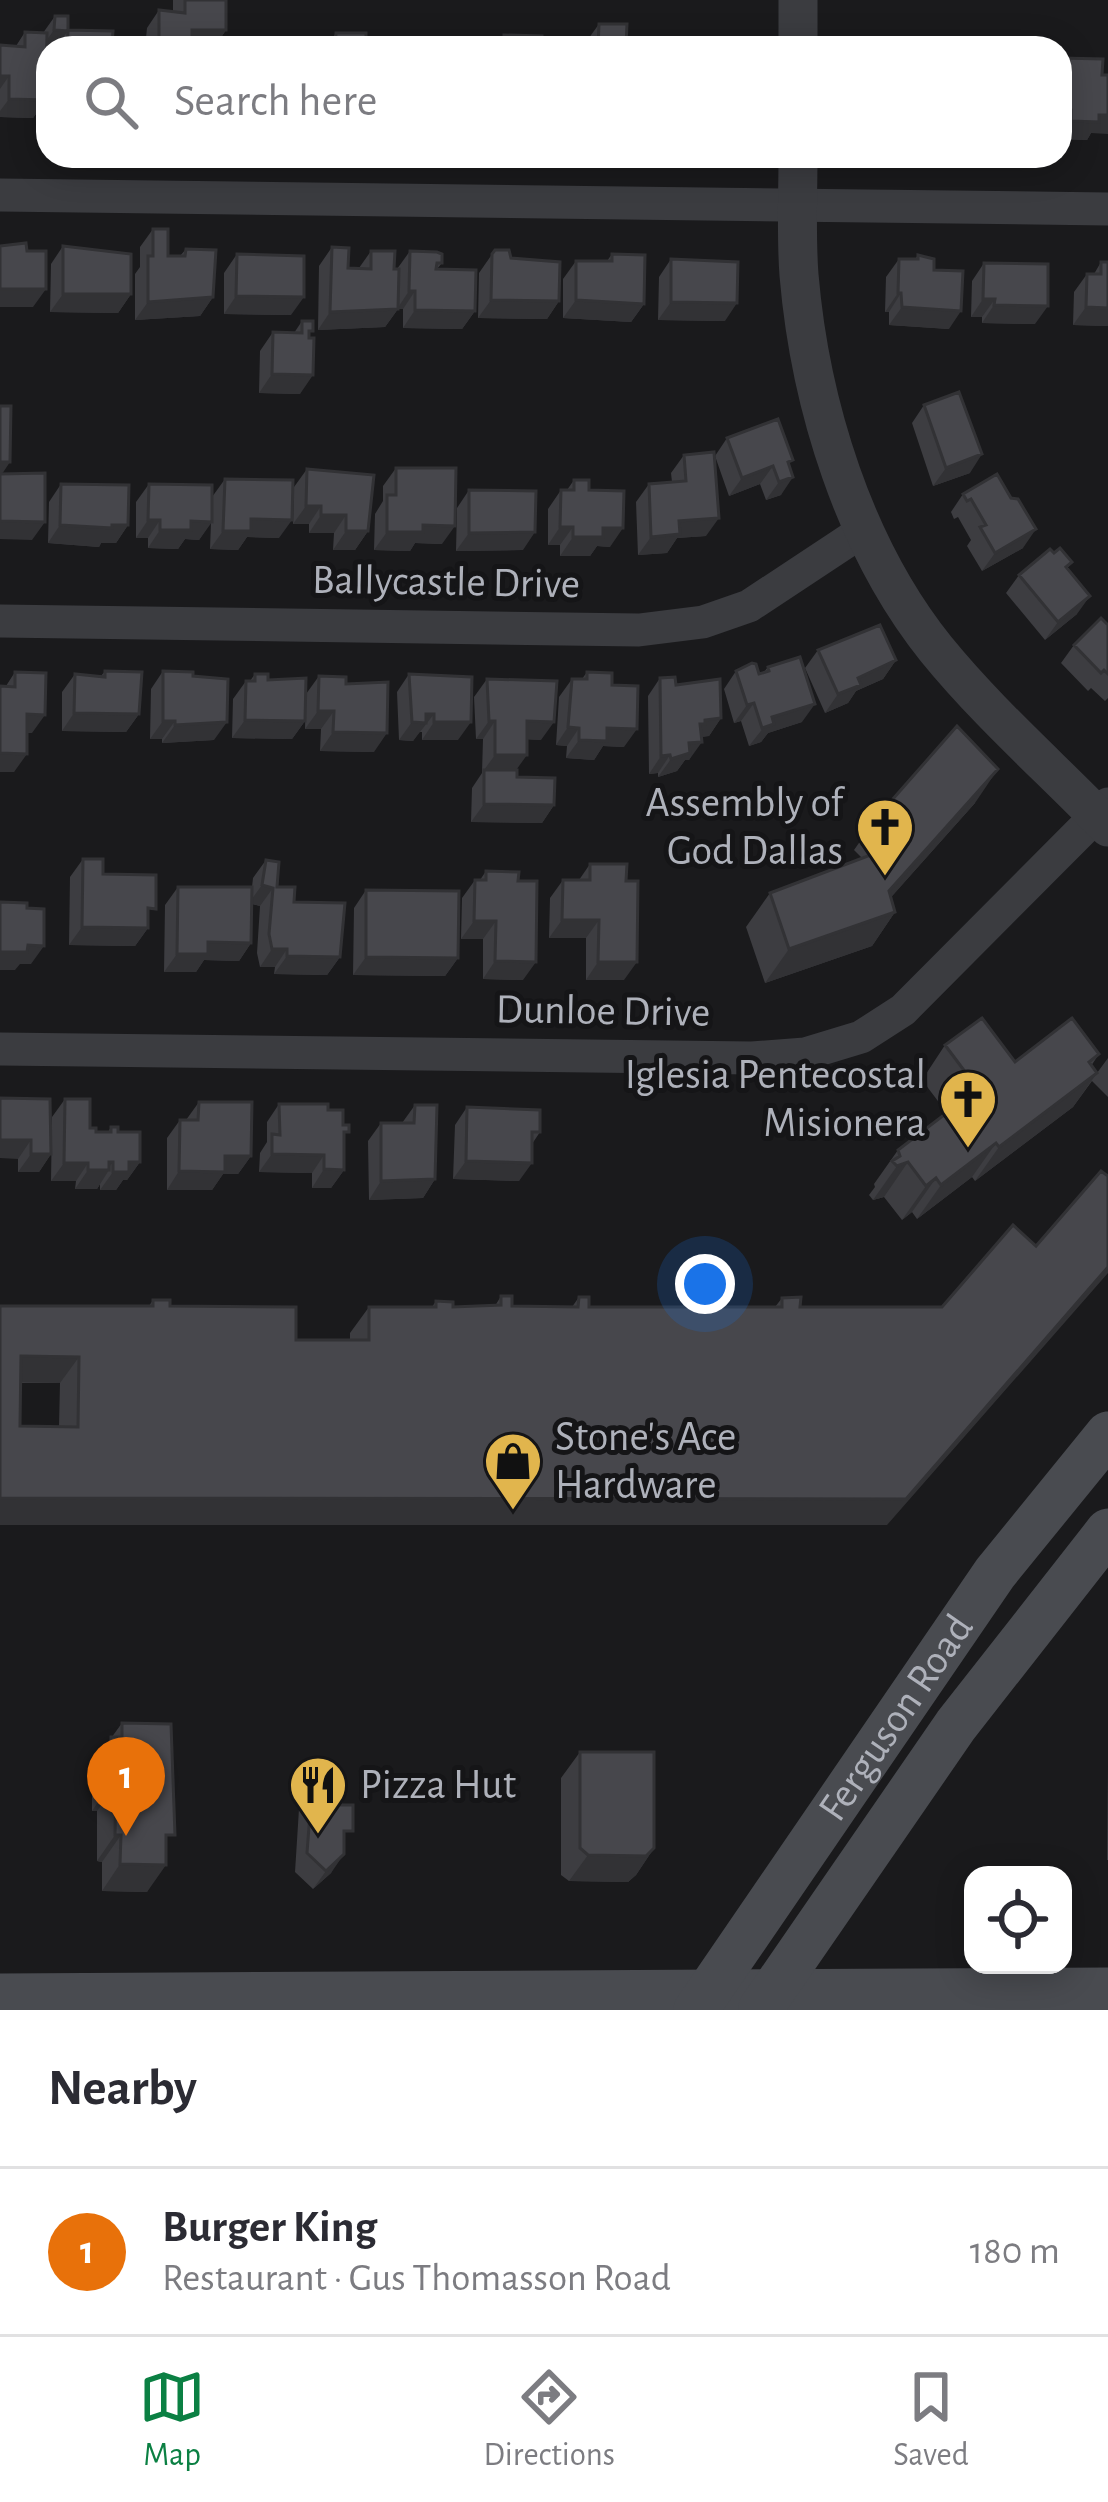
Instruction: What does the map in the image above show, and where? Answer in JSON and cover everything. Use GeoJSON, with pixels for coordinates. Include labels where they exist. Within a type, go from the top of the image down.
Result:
{"type":"FeatureCollection","features":[{"type":"Feature","properties":{"kind":"main road","name":"Ferguson Road"},"geometry":{"type":"LineString","coordinates":[[702,2002],[995,1573],[1108,1434]]}},
{"type":"Feature","properties":{"kind":"main road","name":"Ferguson Road"},"geometry":{"type":"LineString","coordinates":[[766,2001],[956,1726],[1108,1531]]}},
{"type":"Feature","properties":{"kind":"main road"},"geometry":{"type":"LineString","coordinates":[[23,2000],[702,2002],[1108,1990]]}},
{"type":"Feature","properties":{"kind":"street"},"geometry":{"type":"LineString","coordinates":[[797,36],[798,0]]}},
{"type":"Feature","properties":{"kind":"street"},"geometry":{"type":"LineString","coordinates":[[798,168],[799,274],[808,348],[837,456],[865,530],[891,582],[934,647],[1104,816]]}},
{"type":"Feature","properties":{"kind":"street"},"geometry":{"type":"LineString","coordinates":[[0,195],[1108,209]]}},
{"type":"Feature","properties":{"kind":"street","name":"Ballycastle Drive"},"geometry":{"type":"LineString","coordinates":[[0,621],[639,630],[703,622],[749,606],[865,530]]}},
{"type":"Feature","properties":{"kind":"street","name":"Dunloe Drive"},"geometry":{"type":"LineString","coordinates":[[0,1049],[752,1058],[805,1054],[861,1036],[903,1010],[1104,816]]}},
{"type":"Feature","properties":{"kind":"building"},"geometry":{"type":"Polygon","coordinates":[[[185,0],[226,0],[226,30],[159,36],[159,10],[185,13],[185,0]]]}},
{"type":"Feature","properties":{"kind":"building"},"geometry":{"type":"Polygon","coordinates":[[[55,16],[68,16],[68,30],[113,31],[113,36],[68,36],[68,31],[54,30],[55,16]]]}},
{"type":"Feature","properties":{"kind":"building"},"geometry":{"type":"Polygon","coordinates":[[[599,24],[627,24],[626,36],[598,36],[599,24]]]}},
{"type":"Feature","properties":{"kind":"building"},"geometry":{"type":"Polygon","coordinates":[[[25,32],[47,33],[36,36],[36,100],[9,99],[9,76],[0,76],[0,45],[25,47],[25,32]]]}},
{"type":"Feature","properties":{"kind":"building"},"geometry":{"type":"Polygon","coordinates":[[[336,33],[366,33],[366,36],[336,33]]]}},
{"type":"Feature","properties":{"kind":"building"},"geometry":{"type":"Polygon","coordinates":[[[1072,58],[1103,59],[1108,115],[1099,115],[1099,122],[1072,121],[1072,58]]]}},
{"type":"Feature","properties":{"kind":"building"},"geometry":{"type":"Polygon","coordinates":[[[153,229],[168,229],[168,256],[185,256],[186,249],[216,250],[213,297],[148,302],[153,229]]]}},
{"type":"Feature","properties":{"kind":"building"},"geometry":{"type":"Polygon","coordinates":[[[26,243],[27,251],[46,251],[46,289],[0,289],[0,246],[26,243]]]}},
{"type":"Feature","properties":{"kind":"building"},"geometry":{"type":"Polygon","coordinates":[[[63,246],[131,254],[131,294],[63,294],[63,246]]]}},
{"type":"Feature","properties":{"kind":"building"},"geometry":{"type":"Polygon","coordinates":[[[332,247],[349,248],[348,268],[371,269],[371,251],[395,251],[398,309],[330,312],[332,247]]]}},
{"type":"Feature","properties":{"kind":"building"},"geometry":{"type":"Polygon","coordinates":[[[495,250],[509,250],[511,258],[560,262],[559,301],[491,300],[495,250]]]}},
{"type":"Feature","properties":{"kind":"building"},"geometry":{"type":"Polygon","coordinates":[[[410,251],[442,254],[436,269],[476,270],[475,311],[415,310],[415,291],[409,291],[410,251]]]}},
{"type":"Feature","properties":{"kind":"building"},"geometry":{"type":"Polygon","coordinates":[[[237,254],[304,256],[304,297],[236,296],[237,254]]]}},
{"type":"Feature","properties":{"kind":"building"},"geometry":{"type":"Polygon","coordinates":[[[612,254],[645,255],[644,304],[576,300],[576,261],[612,261],[612,254]]]}},
{"type":"Feature","properties":{"kind":"building"},"geometry":{"type":"Polygon","coordinates":[[[918,255],[934,259],[934,270],[963,271],[961,311],[902,307],[899,259],[918,259],[918,255]]]}},
{"type":"Feature","properties":{"kind":"building"},"geometry":{"type":"Polygon","coordinates":[[[671,259],[738,262],[737,303],[671,302],[671,259]]]}},
{"type":"Feature","properties":{"kind":"building"},"geometry":{"type":"Polygon","coordinates":[[[1101,262],[1108,262],[1108,308],[1086,307],[1087,274],[1101,274],[1101,262]]]}},
{"type":"Feature","properties":{"kind":"building"},"geometry":{"type":"Polygon","coordinates":[[[984,263],[1048,264],[1048,306],[994,305],[995,299],[983,299],[984,263]]]}},
{"type":"Feature","properties":{"kind":"building"},"geometry":{"type":"Polygon","coordinates":[[[302,321],[313,321],[309,338],[314,338],[313,375],[272,374],[273,332],[302,333],[302,321]]]}},
{"type":"Feature","properties":{"kind":"building"},"geometry":{"type":"Polygon","coordinates":[[[959,392],[982,454],[946,468],[924,405],[959,392]]]}},
{"type":"Feature","properties":{"kind":"building"},"geometry":{"type":"Polygon","coordinates":[[[0,406],[11,406],[10,462],[0,462],[0,406]]]}},
{"type":"Feature","properties":{"kind":"building"},"geometry":{"type":"Polygon","coordinates":[[[778,419],[793,460],[788,462],[793,477],[779,482],[773,466],[742,478],[727,438],[778,419]]]}},
{"type":"Feature","properties":{"kind":"building"},"geometry":{"type":"Polygon","coordinates":[[[714,452],[719,518],[679,521],[680,534],[651,537],[649,484],[686,481],[684,455],[714,452]]]}},
{"type":"Feature","properties":{"kind":"building"},"geometry":{"type":"Polygon","coordinates":[[[396,468],[456,468],[455,526],[423,525],[423,532],[387,532],[387,495],[396,495],[396,468]]]}},
{"type":"Feature","properties":{"kind":"building"},"geometry":{"type":"Polygon","coordinates":[[[307,469],[374,475],[368,531],[346,531],[346,515],[321,515],[321,506],[306,506],[307,469]]]}},
{"type":"Feature","properties":{"kind":"building"},"geometry":{"type":"Polygon","coordinates":[[[45,473],[45,522],[0,521],[0,474],[45,473]]]}},
{"type":"Feature","properties":{"kind":"building"},"geometry":{"type":"Polygon","coordinates":[[[997,474],[1036,529],[995,553],[980,527],[986,525],[963,494],[997,474]]]}},
{"type":"Feature","properties":{"kind":"building"},"geometry":{"type":"Polygon","coordinates":[[[225,479],[293,480],[292,520],[251,519],[251,531],[223,531],[225,479]]]}},
{"type":"Feature","properties":{"kind":"building"},"geometry":{"type":"Polygon","coordinates":[[[574,480],[589,480],[589,490],[624,491],[623,528],[603,528],[603,537],[573,537],[573,527],[560,527],[561,490],[574,490],[574,480]]]}},
{"type":"Feature","properties":{"kind":"building"},"geometry":{"type":"Polygon","coordinates":[[[61,484],[129,485],[128,525],[60,525],[61,484]]]}},
{"type":"Feature","properties":{"kind":"building"},"geometry":{"type":"Polygon","coordinates":[[[149,484],[212,485],[212,522],[191,521],[191,530],[160,530],[160,520],[148,520],[149,484]]]}},
{"type":"Feature","properties":{"kind":"building"},"geometry":{"type":"Polygon","coordinates":[[[469,490],[536,491],[535,532],[469,533],[469,490]]]}},
{"type":"Feature","properties":{"kind":"building"},"geometry":{"type":"Polygon","coordinates":[[[1060,548],[1072,562],[1066,567],[1090,596],[1058,622],[1019,575],[1050,549],[1054,553],[1060,548]]]}},
{"type":"Feature","properties":{"kind":"building"},"geometry":{"type":"Polygon","coordinates":[[[1101,618],[1108,625],[1108,674],[1101,673],[1074,645],[1101,618]]]}},
{"type":"Feature","properties":{"kind":"building"},"geometry":{"type":"Polygon","coordinates":[[[880,625],[896,660],[858,678],[861,685],[838,694],[818,650],[880,625]]]}},
{"type":"Feature","properties":{"kind":"building"},"geometry":{"type":"Polygon","coordinates":[[[800,657],[815,704],[772,717],[774,724],[762,728],[754,703],[747,705],[736,671],[752,663],[759,674],[800,657]]]}},
{"type":"Feature","properties":{"kind":"building"},"geometry":{"type":"Polygon","coordinates":[[[105,671],[142,672],[139,714],[74,713],[75,674],[105,677],[105,671]]]}},
{"type":"Feature","properties":{"kind":"building"},"geometry":{"type":"Polygon","coordinates":[[[163,671],[228,679],[227,722],[175,725],[175,721],[163,721],[163,671]]]}},
{"type":"Feature","properties":{"kind":"building"},"geometry":{"type":"Polygon","coordinates":[[[15,672],[46,673],[45,715],[27,714],[27,754],[0,753],[0,686],[15,687],[15,672]]]}},
{"type":"Feature","properties":{"kind":"building"},"geometry":{"type":"Polygon","coordinates":[[[587,672],[612,673],[612,685],[638,686],[637,729],[607,728],[607,741],[579,740],[579,728],[568,727],[572,679],[587,679],[587,672]]]}},
{"type":"Feature","properties":{"kind":"building"},"geometry":{"type":"Polygon","coordinates":[[[255,674],[268,674],[268,680],[306,678],[305,721],[245,720],[246,681],[255,681],[255,674]]]}},
{"type":"Feature","properties":{"kind":"building"},"geometry":{"type":"Polygon","coordinates":[[[409,674],[472,677],[471,722],[434,722],[434,714],[426,714],[426,723],[412,722],[409,674]]]}},
{"type":"Feature","properties":{"kind":"building"},"geometry":{"type":"Polygon","coordinates":[[[319,676],[346,677],[346,684],[388,682],[387,733],[333,732],[334,711],[318,711],[319,676]]]}},
{"type":"Feature","properties":{"kind":"building"},"geometry":{"type":"Polygon","coordinates":[[[675,677],[676,685],[720,679],[721,718],[700,724],[702,742],[689,743],[690,753],[671,759],[661,756],[660,678],[675,677]]]}},
{"type":"Feature","properties":{"kind":"building"},"geometry":{"type":"Polygon","coordinates":[[[487,679],[557,681],[554,722],[527,721],[527,755],[495,755],[487,679]]]}},
{"type":"Feature","properties":{"kind":"building","name":"Assembly of God Dallas"},"geometry":{"type":"Polygon","coordinates":[[[957,726],[998,769],[889,891],[895,912],[789,949],[770,893],[876,853],[896,834],[878,816],[957,726]]]}},
{"type":"Feature","properties":{"kind":"building"},"geometry":{"type":"Polygon","coordinates":[[[484,770],[517,770],[517,777],[555,778],[554,805],[484,804],[484,770]]]}},
{"type":"Feature","properties":{"kind":"building"},"geometry":{"type":"Polygon","coordinates":[[[83,859],[103,859],[103,874],[156,875],[156,909],[148,908],[148,928],[82,927],[83,859]]]}},
{"type":"Feature","properties":{"kind":"building"},"geometry":{"type":"Polygon","coordinates":[[[266,860],[279,862],[277,887],[295,887],[294,902],[345,903],[340,957],[287,956],[287,949],[272,949],[273,888],[262,885],[266,860]]]}},
{"type":"Feature","properties":{"kind":"building"},"geometry":{"type":"Polygon","coordinates":[[[590,864],[627,864],[626,881],[638,881],[637,962],[598,962],[599,920],[562,920],[563,880],[590,880],[590,864]]]}},
{"type":"Feature","properties":{"kind":"building"},"geometry":{"type":"Polygon","coordinates":[[[486,871],[519,872],[518,881],[537,881],[536,962],[495,961],[496,921],[474,921],[475,880],[486,880],[486,871]]]}},
{"type":"Feature","properties":{"kind":"building"},"geometry":{"type":"Polygon","coordinates":[[[178,887],[252,887],[251,943],[208,942],[208,954],[177,954],[178,887]]]}},
{"type":"Feature","properties":{"kind":"building"},"geometry":{"type":"Polygon","coordinates":[[[366,890],[459,891],[458,958],[366,957],[366,890]]]}},
{"type":"Feature","properties":{"kind":"building"},"geometry":{"type":"Polygon","coordinates":[[[0,902],[44,909],[44,946],[28,945],[27,952],[0,952],[0,902]]]}},
{"type":"Feature","properties":{"kind":"building"},"geometry":{"type":"Polygon","coordinates":[[[982,1018],[1015,1062],[1072,1018],[1099,1054],[1089,1062],[1097,1073],[999,1147],[996,1143],[941,1185],[936,1178],[926,1186],[908,1162],[897,1166],[892,1161],[900,1156],[898,1150],[978,1089],[945,1045],[982,1018]]]}},
{"type":"Feature","properties":{"kind":"building"},"geometry":{"type":"Polygon","coordinates":[[[0,1098],[50,1099],[51,1154],[31,1154],[31,1140],[0,1140],[0,1098]]]}},
{"type":"Feature","properties":{"kind":"building"},"geometry":{"type":"Polygon","coordinates":[[[65,1099],[90,1099],[90,1128],[96,1132],[118,1127],[118,1132],[140,1132],[140,1162],[129,1162],[129,1172],[113,1172],[113,1162],[109,1170],[88,1170],[88,1163],[64,1163],[65,1099]]]}},
{"type":"Feature","properties":{"kind":"building"},"geometry":{"type":"Polygon","coordinates":[[[199,1102],[252,1102],[251,1156],[225,1156],[225,1172],[179,1171],[180,1120],[198,1120],[199,1102]]]}},
{"type":"Feature","properties":{"kind":"building"},"geometry":{"type":"Polygon","coordinates":[[[279,1104],[328,1104],[328,1110],[343,1110],[343,1125],[349,1125],[349,1132],[344,1132],[344,1170],[324,1169],[324,1155],[272,1154],[272,1134],[280,1135],[279,1104]]]}},
{"type":"Feature","properties":{"kind":"building"},"geometry":{"type":"Polygon","coordinates":[[[415,1105],[437,1105],[435,1179],[381,1181],[381,1123],[414,1123],[415,1105]]]}},
{"type":"Feature","properties":{"kind":"building"},"geometry":{"type":"Polygon","coordinates":[[[467,1107],[540,1110],[540,1132],[532,1132],[532,1163],[466,1161],[467,1107]]]}},
{"type":"Feature","properties":{"kind":"building"},"geometry":{"type":"Polygon","coordinates":[[[1101,1171],[1108,1176],[1108,1267],[906,1499],[0,1498],[0,1306],[153,1306],[153,1300],[170,1300],[170,1306],[296,1307],[296,1340],[369,1340],[369,1307],[436,1307],[436,1301],[453,1302],[453,1307],[501,1305],[501,1296],[512,1296],[512,1306],[578,1307],[579,1297],[589,1297],[589,1307],[782,1307],[782,1298],[801,1297],[800,1307],[942,1307],[1013,1225],[1036,1246],[1101,1171]],[[21,1356],[20,1426],[78,1427],[79,1357],[21,1356]]]}},
{"type":"Feature","properties":{"kind":"building"},"geometry":{"type":"Polygon","coordinates":[[[122,1723],[171,1724],[175,1835],[166,1835],[166,1865],[120,1864],[116,1785],[110,1784],[111,1767],[116,1767],[111,1737],[122,1737],[122,1723]]]}},
{"type":"Feature","properties":{"kind":"building"},"geometry":{"type":"Polygon","coordinates":[[[580,1752],[654,1752],[654,1848],[646,1856],[588,1855],[580,1848],[580,1752]]]}},
{"type":"Feature","properties":{"kind":"building"},"geometry":{"type":"Polygon","coordinates":[[[313,1775],[327,1775],[327,1788],[341,1788],[341,1805],[353,1805],[353,1831],[344,1831],[344,1854],[326,1871],[307,1853],[313,1775]]]}},
{"type":"Feature","properties":{"kind":"place","name":"Assembly of God Dallas"},"geometry":{"type":"Point","coordinates":[885,878]}},
{"type":"Feature","properties":{"kind":"place","name":"Iglesia Pentecostal Misionera"},"geometry":{"type":"Point","coordinates":[968,1150]}},
{"type":"Feature","properties":{"kind":"place","name":"Stone's Ace Hardware"},"geometry":{"type":"Point","coordinates":[513,1512]}},
{"type":"Feature","properties":{"kind":"place","name":"Burger King"},"geometry":{"type":"Point","coordinates":[126,1836]}},
{"type":"Feature","properties":{"kind":"place","name":"Pizza Hut"},"geometry":{"type":"Point","coordinates":[318,1836]}}]}
